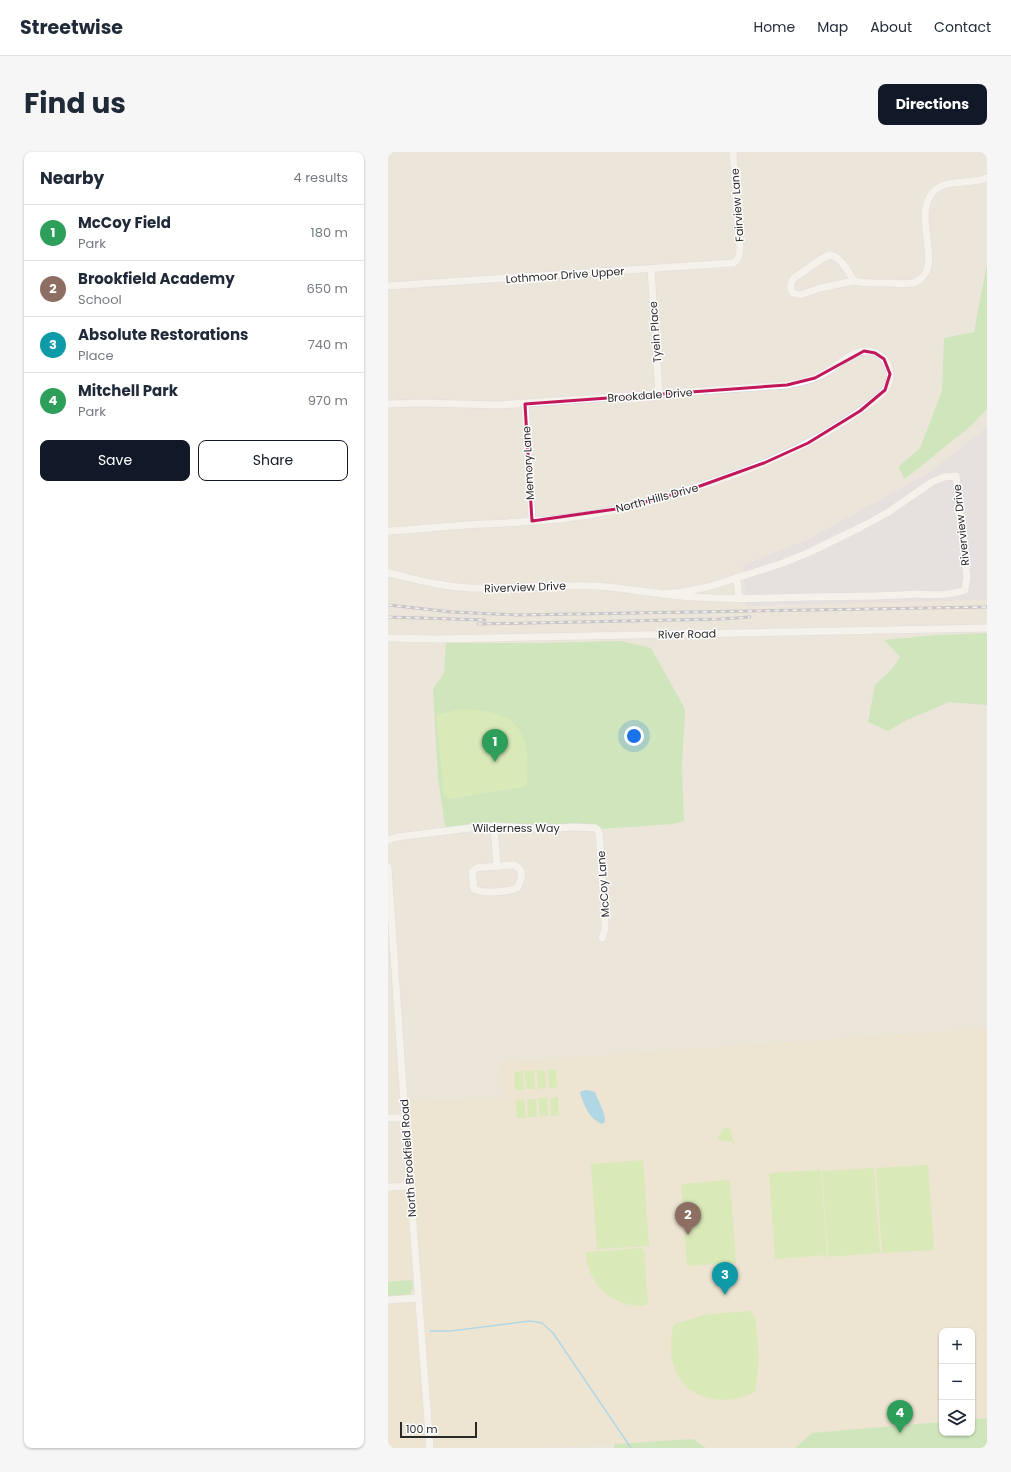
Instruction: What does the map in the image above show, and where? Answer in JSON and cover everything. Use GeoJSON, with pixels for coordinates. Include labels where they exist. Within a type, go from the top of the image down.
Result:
{"type":"FeatureCollection","features":[{"type":"Feature","properties":{"kind":"street","name":"Fairview Lane"},"geometry":{"type":"LineString","coordinates":[[733,152],[739,240],[738,258]]}},
{"type":"Feature","properties":{"kind":"street"},"geometry":{"type":"LineString","coordinates":[[854,281],[841,262],[833,255],[829,255],[799,274],[791,282],[790,286],[793,293],[800,295],[820,288],[854,281],[867,283],[915,282],[924,276],[928,267],[929,259],[924,212],[931,195],[944,185],[987,178]]}},
{"type":"Feature","properties":{"kind":"street","name":"Lothmoor Drive Upper"},"geometry":{"type":"LineString","coordinates":[[388,286],[727,264],[737,261],[738,258]]}},
{"type":"Feature","properties":{"kind":"street","name":"Tyein Place"},"geometry":{"type":"LineString","coordinates":[[651,269],[659,394]]}},
{"type":"Feature","properties":{"kind":"street","name":"Brookdale Drive"},"geometry":{"type":"LineString","coordinates":[[388,404],[524,404],[774,387],[798,384],[823,374],[852,356],[864,351],[875,353],[884,360],[888,365],[890,374]]}},
{"type":"Feature","properties":{"kind":"street","name":"North Hills Drive"},"geometry":{"type":"LineString","coordinates":[[388,532],[583,516],[622,508],[690,490],[764,463],[808,443],[860,411],[879,396],[885,390],[890,374]]}},
{"type":"Feature","properties":{"kind":"street","name":"Memory Lane"},"geometry":{"type":"LineString","coordinates":[[524,404],[532,521]]}},
{"type":"Feature","properties":{"kind":"street","name":"Riverview Drive"},"geometry":{"type":"LineString","coordinates":[[388,573],[463,588],[581,585],[608,587],[663,594],[694,597],[783,598],[949,594],[965,590],[967,577],[956,476],[944,477],[932,482],[887,513],[810,552],[737,578],[690,591],[663,594]]}},
{"type":"Feature","properties":{"kind":"street"},"geometry":{"type":"LineString","coordinates":[[737,578],[739,598]]}},
{"type":"Feature","properties":{"kind":"street","name":"River Road"},"geometry":{"type":"LineString","coordinates":[[388,638],[437,639],[987,628]]}},
{"type":"Feature","properties":{"kind":"street"},"geometry":{"type":"LineString","coordinates":[[494,826],[497,866]]}},
{"type":"Feature","properties":{"kind":"street","name":"Wilderness Way"},"geometry":{"type":"LineString","coordinates":[[388,840],[398,837],[494,826],[543,829],[590,827],[597,829]]}},
{"type":"Feature","properties":{"kind":"street","name":"McCoy Lane"},"geometry":{"type":"LineString","coordinates":[[597,829],[599,833],[605,914],[605,929],[602,938]]}},
{"type":"Feature","properties":{"kind":"street"},"geometry":{"type":"LineString","coordinates":[[514,865],[519,867],[522,876],[517,888],[507,891],[485,892],[478,892],[474,889],[472,872],[476,868],[497,866],[514,865]]}},
{"type":"Feature","properties":{"kind":"street","name":"North Brookfield Road"},"geometry":{"type":"LineString","coordinates":[[388,867],[430,1448]]}},
{"type":"Feature","properties":{"kind":"street"},"geometry":{"type":"LineString","coordinates":[[388,989],[396,988]]}},
{"type":"Feature","properties":{"kind":"street"},"geometry":{"type":"LineString","coordinates":[[388,1118],[405,1118]]}},
{"type":"Feature","properties":{"kind":"street"},"geometry":{"type":"LineString","coordinates":[[388,1186],[410,1186]]}},
{"type":"Feature","properties":{"kind":"street"},"geometry":{"type":"LineString","coordinates":[[388,1300],[418,1298]]}},
{"type":"Feature","properties":{"kind":"highlighted area"},"geometry":{"type":"Polygon","coordinates":[[[864,351],[875,353],[884,359],[890,374],[885,390],[860,411],[808,443],[764,463],[689,490],[623,508],[532,521],[525,404],[787,385],[815,378],[864,351]]]}},
{"type":"Feature","properties":{"kind":"shaded area"},"geometry":{"type":"Polygon","coordinates":[[[987,427],[987,600],[746,606],[743,565],[807,540],[930,472],[987,427]]]}},
{"type":"Feature","properties":{"kind":"shaded area"},"geometry":{"type":"Polygon","coordinates":[[[987,1028],[987,1418],[975,1419],[975,1328],[939,1328],[939,1422],[812,1433],[795,1448],[706,1448],[693,1439],[539,1448],[388,1448],[388,1304],[426,1301],[422,1279],[388,1282],[388,1191],[413,1189],[414,1147],[410,1101],[502,1098],[501,1062],[987,1028]]]}},
{"type":"Feature","properties":{"kind":"green space"},"geometry":{"type":"Polygon","coordinates":[[[987,264],[987,409],[972,425],[905,479],[898,467],[920,448],[942,391],[944,338],[974,332],[987,264]]]}},
{"type":"Feature","properties":{"kind":"green space"},"geometry":{"type":"Polygon","coordinates":[[[987,633],[987,705],[949,702],[905,721],[888,731],[868,722],[875,685],[892,669],[900,657],[884,640],[937,635],[987,633]]]}},
{"type":"Feature","properties":{"kind":"green space"},"geometry":{"type":"Polygon","coordinates":[[[621,641],[651,648],[685,709],[682,767],[684,821],[672,824],[600,829],[447,829],[445,826],[438,778],[433,689],[444,673],[446,643],[621,641]]]}},
{"type":"Feature","properties":{"kind":"green space"},"geometry":{"type":"Polygon","coordinates":[[[461,709],[497,714],[509,719],[517,727],[523,738],[526,751],[527,786],[450,799],[444,794],[436,715],[461,709]]]}},
{"type":"Feature","properties":{"kind":"green space"},"geometry":{"type":"Polygon","coordinates":[[[556,1069],[557,1087],[549,1088],[548,1070],[556,1069]]]}},
{"type":"Feature","properties":{"kind":"green space"},"geometry":{"type":"Polygon","coordinates":[[[537,1070],[545,1070],[546,1088],[538,1089],[537,1070]]]}},
{"type":"Feature","properties":{"kind":"green space"},"geometry":{"type":"Polygon","coordinates":[[[523,1071],[524,1090],[515,1090],[514,1072],[523,1071]]]}},
{"type":"Feature","properties":{"kind":"green space"},"geometry":{"type":"Polygon","coordinates":[[[525,1071],[534,1071],[535,1089],[526,1089],[525,1071]]]}},
{"type":"Feature","properties":{"kind":"green space"},"geometry":{"type":"Polygon","coordinates":[[[558,1097],[559,1115],[551,1116],[550,1098],[558,1097]]]}},
{"type":"Feature","properties":{"kind":"green space"},"geometry":{"type":"Polygon","coordinates":[[[538,1098],[547,1098],[548,1116],[540,1117],[538,1098]]]}},
{"type":"Feature","properties":{"kind":"green space"},"geometry":{"type":"Polygon","coordinates":[[[524,1099],[526,1118],[517,1118],[516,1100],[524,1099]]]}},
{"type":"Feature","properties":{"kind":"green space"},"geometry":{"type":"Polygon","coordinates":[[[527,1099],[536,1099],[537,1117],[528,1117],[527,1099]]]}},
{"type":"Feature","properties":{"kind":"green space"},"geometry":{"type":"Polygon","coordinates":[[[729,1126],[735,1142],[733,1144],[732,1142],[717,1140],[722,1130],[729,1126]]]}},
{"type":"Feature","properties":{"kind":"green space"},"geometry":{"type":"Polygon","coordinates":[[[643,1160],[649,1246],[597,1249],[591,1164],[643,1160]]]}},
{"type":"Feature","properties":{"kind":"green space"},"geometry":{"type":"Polygon","coordinates":[[[928,1165],[934,1250],[882,1253],[876,1168],[928,1165]]]}},
{"type":"Feature","properties":{"kind":"green space"},"geometry":{"type":"Polygon","coordinates":[[[874,1168],[880,1253],[828,1257],[822,1171],[874,1168]]]}},
{"type":"Feature","properties":{"kind":"green space"},"geometry":{"type":"Polygon","coordinates":[[[821,1170],[827,1255],[775,1259],[769,1173],[821,1170]]]}},
{"type":"Feature","properties":{"kind":"green space"},"geometry":{"type":"Polygon","coordinates":[[[730,1180],[736,1263],[687,1266],[681,1184],[730,1180]]]}},
{"type":"Feature","properties":{"kind":"green space"},"geometry":{"type":"Polygon","coordinates":[[[641,1248],[644,1251],[648,1303],[641,1306],[635,1306],[618,1301],[603,1291],[593,1278],[587,1262],[586,1252],[641,1248]]]}},
{"type":"Feature","properties":{"kind":"green space"},"geometry":{"type":"Polygon","coordinates":[[[412,1280],[413,1288],[410,1295],[388,1296],[388,1282],[412,1280]]]}},
{"type":"Feature","properties":{"kind":"green space"},"geometry":{"type":"Polygon","coordinates":[[[749,1311],[755,1317],[759,1357],[755,1392],[727,1400],[700,1396],[689,1389],[680,1379],[674,1367],[671,1351],[674,1324],[709,1314],[749,1311]]]}},
{"type":"Feature","properties":{"kind":"green space"},"geometry":{"type":"Polygon","coordinates":[[[987,1418],[987,1448],[795,1448],[812,1433],[939,1422],[939,1436],[975,1436],[975,1419],[987,1418]]]}},
{"type":"Feature","properties":{"kind":"green space"},"geometry":{"type":"Polygon","coordinates":[[[693,1439],[706,1448],[614,1448],[615,1444],[693,1439]]]}},
{"type":"Feature","properties":{"kind":"water"},"geometry":{"type":"Polygon","coordinates":[[[587,1090],[595,1092],[602,1107],[605,1122],[602,1124],[597,1122],[590,1115],[585,1107],[580,1093],[581,1091],[587,1090]]]}},
{"type":"Feature","properties":{"kind":"waterway"},"geometry":{"type":"LineString","coordinates":[[430,1331],[451,1331],[530,1321],[542,1323],[553,1333],[631,1448]]}},
{"type":"Feature","properties":{"kind":"railway"},"geometry":{"type":"LineString","coordinates":[[388,605],[452,612],[517,615],[987,607]]}},
{"type":"Feature","properties":{"kind":"railway"},"geometry":{"type":"LineString","coordinates":[[388,617],[485,620]]}},
{"type":"Feature","properties":{"kind":"railway"},"geometry":{"type":"LineString","coordinates":[[478,624],[721,619],[750,617]]}},
{"type":"Feature","properties":{"kind":"place","name":"McCoy Field"},"geometry":{"type":"Point","coordinates":[495,762]}},
{"type":"Feature","properties":{"kind":"place","name":"Brookfield Academy"},"geometry":{"type":"Point","coordinates":[688,1235]}},
{"type":"Feature","properties":{"kind":"place","name":"Absolute Restorations"},"geometry":{"type":"Point","coordinates":[725,1295]}},
{"type":"Feature","properties":{"kind":"place","name":"Mitchell Park"},"geometry":{"type":"Point","coordinates":[900,1433]}}]}
